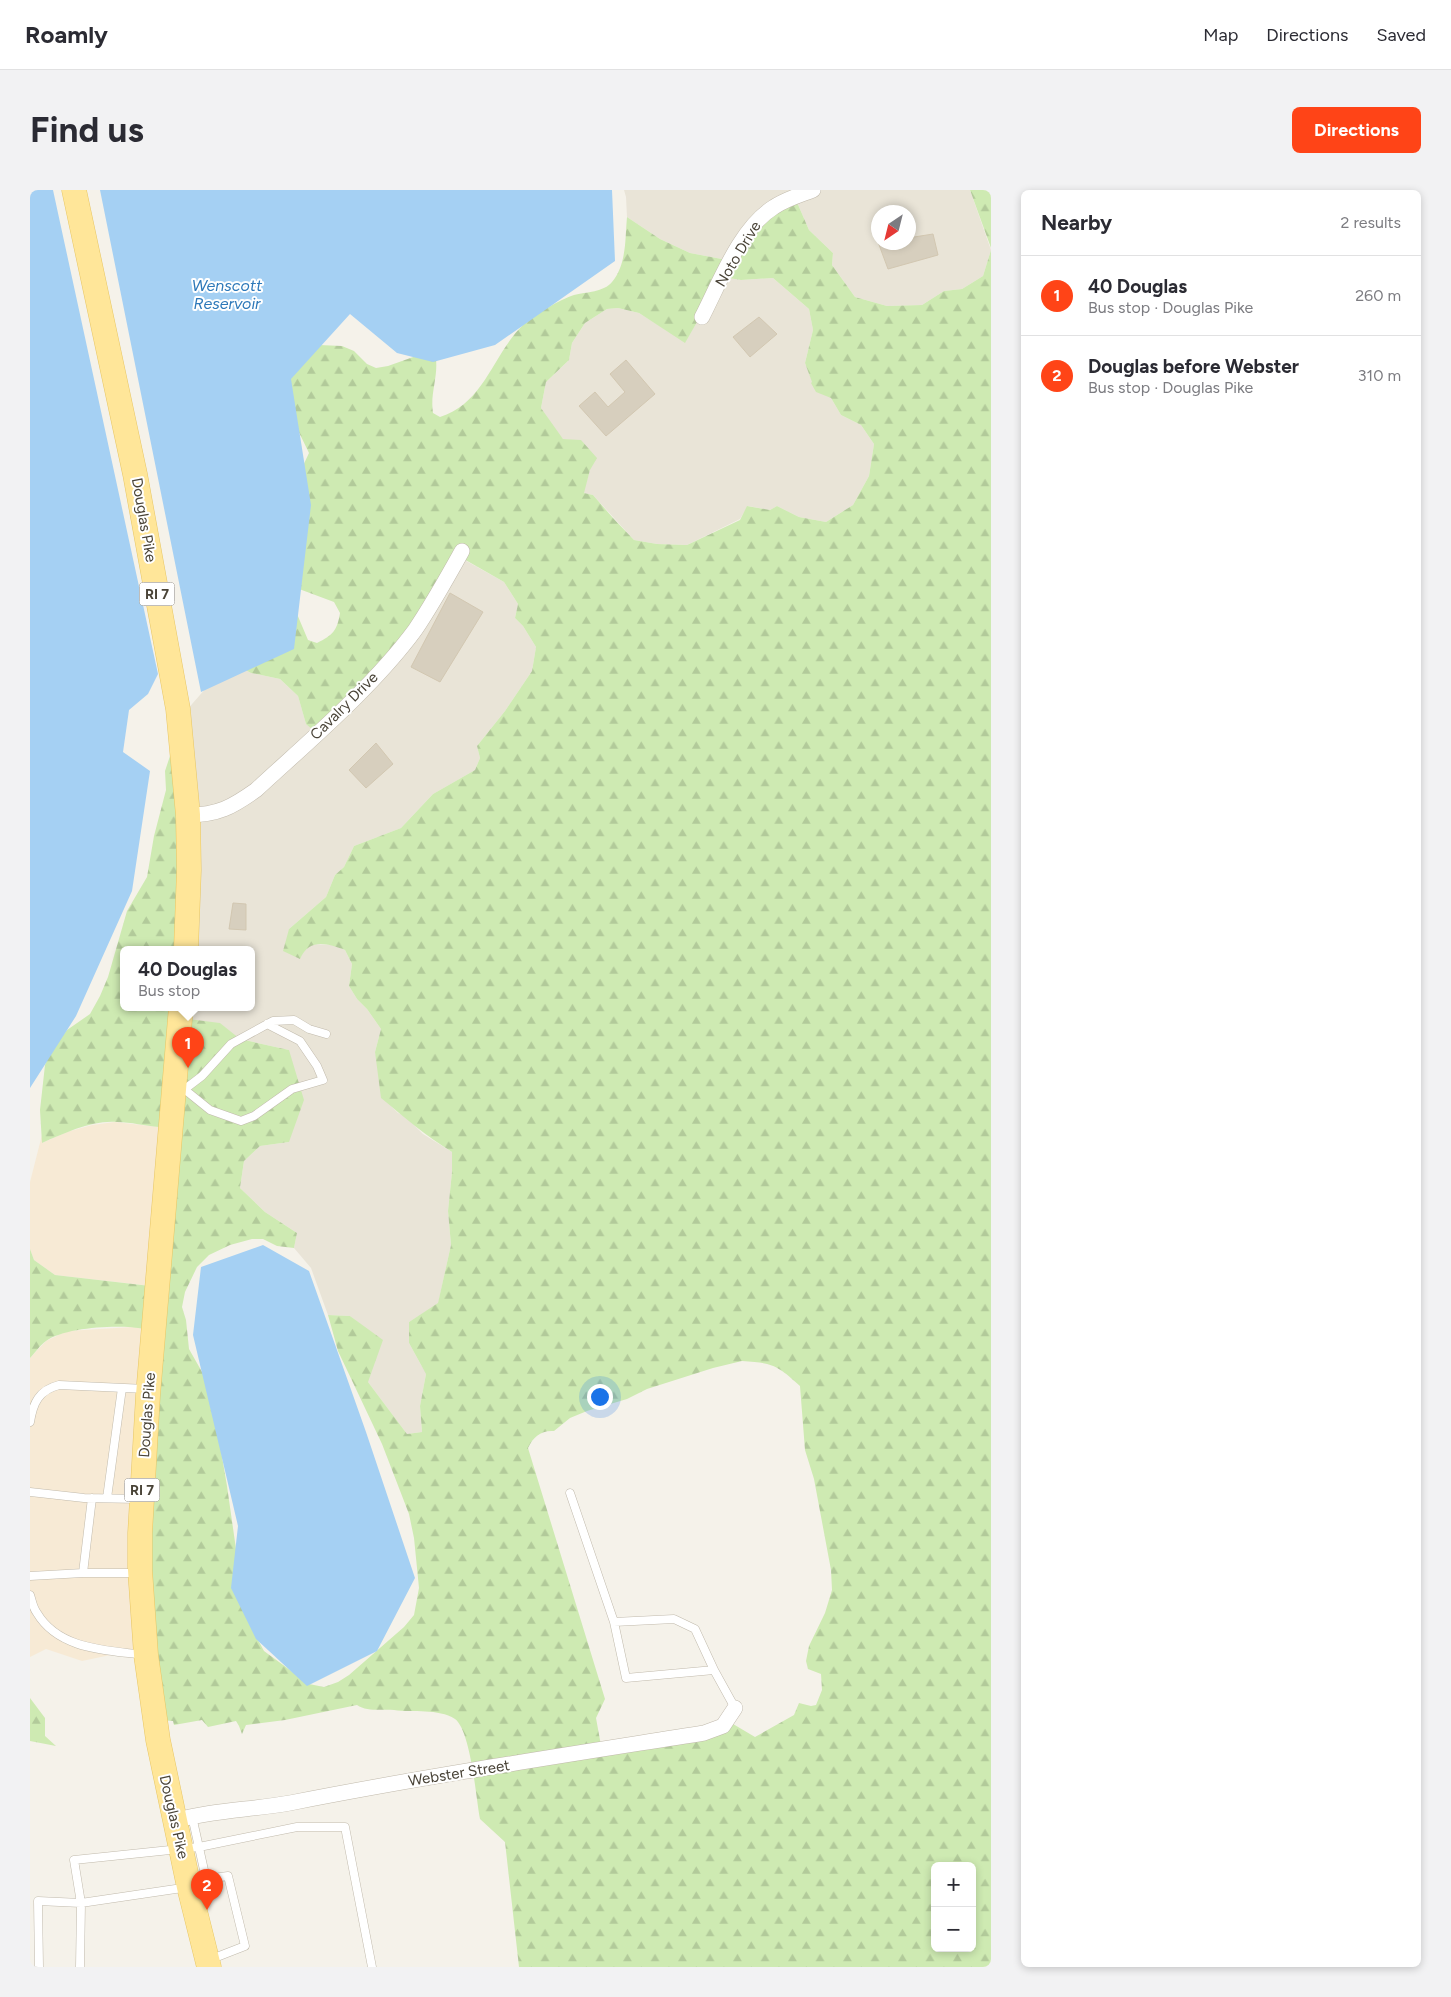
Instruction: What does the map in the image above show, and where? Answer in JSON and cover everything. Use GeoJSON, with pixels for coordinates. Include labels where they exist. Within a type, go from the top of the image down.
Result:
{"type":"FeatureCollection","features":[{"type":"Feature","properties":{"kind":"main road","name":"Douglas Pike"},"geometry":{"type":"LineString","coordinates":[[74,190],[135,474],[178,709],[188,816],[189,870],[186,946]]}},
{"type":"Feature","properties":{"kind":"main road","name":"Douglas Pike"},"geometry":{"type":"LineString","coordinates":[[181,1011],[179,1093],[148,1389],[140,1573],[146,1655],[158,1740],[183,1819],[190,1848],[197,1883],[208,1964]]}},
{"type":"Feature","properties":{"kind":"street","name":"Noto Drive"},"geometry":{"type":"LineString","coordinates":[[702,317],[730,261],[751,227],[774,207],[813,190]]}},
{"type":"Feature","properties":{"kind":"street","name":"Cavalry Drive"},"geometry":{"type":"LineString","coordinates":[[188,816],[214,814],[246,797],[256,790],[332,718],[382,668],[414,631],[462,551]]}},
{"type":"Feature","properties":{"kind":"street","name":"Webster Street"},"geometry":{"type":"LineString","coordinates":[[183,1819],[704,1733],[723,1726],[735,1708]]}},
{"type":"Feature","properties":{"kind":"lane"},"geometry":{"type":"LineString","coordinates":[[267,1024],[300,1041],[317,1066],[323,1080],[292,1089],[254,1116],[241,1121],[210,1110],[179,1093],[202,1076],[231,1044],[267,1024],[273,1021],[294,1020],[309,1029],[326,1034]]}},
{"type":"Feature","properties":{"kind":"lane"},"geometry":{"type":"LineString","coordinates":[[30,1422],[32,1409],[38,1397],[48,1387],[59,1385],[148,1389]]}},
{"type":"Feature","properties":{"kind":"lane"},"geometry":{"type":"LineString","coordinates":[[107,1498],[122,1388]]}},
{"type":"Feature","properties":{"kind":"lane"},"geometry":{"type":"LineString","coordinates":[[30,1492],[92,1498],[142,1499]]}},
{"type":"Feature","properties":{"kind":"lane"},"geometry":{"type":"LineString","coordinates":[[570,1493],[614,1622],[626,1678],[714,1670]]}},
{"type":"Feature","properties":{"kind":"lane"},"geometry":{"type":"LineString","coordinates":[[83,1572],[92,1498]]}},
{"type":"Feature","properties":{"kind":"lane"},"geometry":{"type":"LineString","coordinates":[[30,1576],[83,1572],[140,1573]]}},
{"type":"Feature","properties":{"kind":"lane"},"geometry":{"type":"LineString","coordinates":[[30,1595],[36,1613],[51,1630],[66,1640],[89,1648],[146,1655]]}},
{"type":"Feature","properties":{"kind":"lane"},"geometry":{"type":"LineString","coordinates":[[614,1622],[674,1619],[695,1629],[714,1670],[735,1708]]}},
{"type":"Feature","properties":{"kind":"lane"},"geometry":{"type":"LineString","coordinates":[[80,1967],[82,1903],[74,1860],[190,1848],[297,1827],[345,1828],[372,1967]]}},
{"type":"Feature","properties":{"kind":"lane"},"geometry":{"type":"LineString","coordinates":[[39,1967],[38,1902],[82,1903],[228,1876],[246,1946],[208,1964]]}},
{"type":"Feature","properties":{"kind":"shaded area"},"geometry":{"type":"Polygon","coordinates":[[[624,190],[970,190],[991,250],[983,276],[962,289],[944,291],[922,305],[887,306],[855,297],[832,265],[833,253],[809,230],[796,200],[727,260],[690,253],[660,239],[627,217],[624,190]]]}},
{"type":"Feature","properties":{"kind":"shaded area"},"geometry":{"type":"Polygon","coordinates":[[[724,277],[741,280],[773,278],[809,309],[813,330],[805,363],[813,383],[831,398],[841,415],[861,425],[874,444],[869,476],[853,505],[826,522],[799,517],[777,506],[770,510],[748,506],[740,519],[687,545],[657,544],[634,540],[593,495],[583,493],[590,470],[578,441],[563,439],[541,408],[546,382],[569,360],[572,343],[585,323],[607,309],[618,308],[639,313],[685,342],[724,277]]]}},
{"type":"Feature","properties":{"kind":"shaded area"},"geometry":{"type":"Polygon","coordinates":[[[461,558],[504,582],[518,604],[515,618],[523,626],[536,647],[532,671],[505,711],[477,746],[480,758],[475,770],[433,794],[401,828],[354,846],[344,867],[335,875],[326,897],[289,929],[304,949],[311,944],[333,945],[345,950],[352,964],[349,986],[381,1029],[375,1052],[391,1106],[398,1113],[405,1116],[423,1134],[452,1152],[448,1211],[451,1245],[438,1304],[409,1322],[409,1343],[426,1374],[420,1406],[422,1432],[407,1434],[368,1382],[364,1327],[350,1316],[328,1315],[311,1268],[294,1248],[297,1233],[265,1212],[240,1188],[244,1161],[260,1146],[289,1142],[289,1050],[240,1039],[188,1019],[187,1011],[255,1011],[255,946],[192,946],[185,712],[207,687],[238,666],[251,673],[280,679],[298,696],[306,724],[461,558]]]}},
{"type":"Feature","properties":{"kind":"shaded area"},"geometry":{"type":"Polygon","coordinates":[[[115,1122],[159,1127],[160,1287],[55,1275],[34,1260],[30,1249],[30,1182],[42,1135],[42,1143],[67,1132],[92,1125],[115,1122]]]}},
{"type":"Feature","properties":{"kind":"shaded area"},"geometry":{"type":"Polygon","coordinates":[[[133,1327],[144,1329],[147,1650],[120,1653],[82,1661],[46,1649],[30,1657],[30,1358],[46,1341],[67,1331],[133,1327]]]}},
{"type":"Feature","properties":{"kind":"green space"},"geometry":{"type":"Polygon","coordinates":[[[970,190],[991,190],[991,248],[970,190]]]}},
{"type":"Feature","properties":{"kind":"green space"},"geometry":{"type":"Polygon","coordinates":[[[796,200],[809,230],[833,253],[832,265],[855,297],[887,306],[922,305],[944,291],[962,289],[983,276],[991,250],[991,1967],[519,1967],[505,1842],[480,1819],[469,1751],[461,1726],[455,1719],[441,1713],[370,1709],[357,1705],[285,1720],[246,1725],[242,1734],[236,1721],[208,1727],[202,1720],[174,1725],[173,1721],[158,1720],[147,1650],[144,1329],[108,1327],[66,1333],[46,1341],[30,1358],[30,1249],[34,1260],[55,1275],[159,1287],[159,1127],[122,1122],[98,1123],[79,1128],[42,1143],[40,1110],[45,1065],[50,1052],[67,1030],[90,1014],[100,996],[108,977],[127,911],[147,877],[154,836],[166,790],[165,771],[176,738],[192,946],[120,946],[120,1011],[187,1011],[188,1019],[220,1023],[240,1039],[289,1050],[304,1100],[289,1142],[260,1146],[244,1161],[240,1188],[265,1212],[297,1233],[294,1248],[277,1246],[263,1239],[252,1239],[230,1245],[209,1255],[197,1267],[185,1292],[182,1307],[186,1320],[189,1349],[210,1386],[240,1577],[258,1640],[264,1651],[309,1684],[324,1687],[338,1682],[349,1675],[404,1627],[414,1615],[419,1588],[414,1538],[409,1514],[382,1444],[338,1351],[328,1315],[350,1316],[383,1340],[368,1382],[407,1434],[422,1432],[420,1406],[426,1374],[409,1343],[409,1322],[438,1303],[451,1245],[448,1211],[452,1152],[424,1133],[381,1098],[375,1052],[381,1029],[349,986],[352,964],[345,950],[325,944],[313,945],[304,952],[300,959],[283,951],[289,929],[326,897],[335,875],[344,867],[354,846],[401,828],[433,794],[475,770],[480,758],[477,746],[505,711],[532,671],[536,647],[523,626],[515,618],[518,604],[504,582],[462,558],[435,610],[319,735],[306,724],[298,696],[280,679],[251,673],[238,666],[297,614],[308,640],[317,643],[333,632],[340,613],[334,602],[283,583],[301,470],[309,453],[293,420],[289,386],[292,372],[319,345],[342,346],[354,351],[367,364],[376,368],[388,366],[416,356],[436,359],[432,406],[433,413],[440,417],[468,401],[513,336],[529,320],[561,300],[574,295],[600,290],[612,282],[623,259],[627,217],[660,239],[690,253],[727,260],[749,232],[796,200]],[[723,277],[685,343],[639,313],[618,308],[607,309],[585,323],[572,343],[569,360],[546,382],[541,408],[563,439],[581,440],[597,458],[590,470],[584,493],[593,495],[634,540],[657,544],[687,545],[740,520],[747,506],[770,510],[777,506],[799,517],[826,522],[853,505],[869,476],[874,444],[861,425],[841,415],[831,398],[816,392],[811,383],[805,363],[813,330],[809,309],[773,278],[741,280],[723,277]],[[742,1361],[647,1389],[627,1399],[570,1418],[554,1431],[538,1435],[528,1448],[605,1699],[596,1718],[602,1751],[728,1721],[755,1737],[794,1715],[799,1703],[811,1706],[816,1705],[822,1690],[821,1674],[808,1669],[806,1661],[809,1646],[825,1613],[832,1590],[831,1570],[814,1479],[805,1450],[800,1386],[780,1369],[761,1363],[742,1361]]]}},
{"type":"Feature","properties":{"kind":"green space"},"geometry":{"type":"Polygon","coordinates":[[[30,1698],[45,1718],[45,1736],[56,1746],[30,1741],[30,1698]]]}},
{"type":"Feature","properties":{"kind":"water"},"geometry":{"type":"Polygon","coordinates":[[[30,190],[53,190],[158,674],[148,694],[129,710],[123,752],[150,771],[132,891],[76,1016],[30,1088],[30,190]]]}},
{"type":"Feature","properties":{"kind":"water","name":"Wenscott Reservoir"},"geometry":{"type":"Polygon","coordinates":[[[100,190],[612,190],[615,261],[495,345],[433,362],[397,353],[350,314],[291,379],[311,505],[294,649],[201,692],[100,190]]]}},
{"type":"Feature","properties":{"kind":"water"},"geometry":{"type":"Polygon","coordinates":[[[263,1245],[309,1271],[415,1578],[377,1651],[307,1686],[256,1639],[231,1588],[238,1526],[193,1335],[201,1267],[263,1245]]]}},
{"type":"Feature","properties":{"kind":"building"},"geometry":{"type":"Polygon","coordinates":[[[933,234],[938,255],[888,269],[881,250],[916,250],[916,237],[933,234]]]}},
{"type":"Feature","properties":{"kind":"building"},"geometry":{"type":"Polygon","coordinates":[[[759,317],[777,334],[750,357],[733,337],[759,317]]]}},
{"type":"Feature","properties":{"kind":"building"},"geometry":{"type":"Polygon","coordinates":[[[626,360],[655,394],[606,436],[579,406],[595,392],[608,407],[625,392],[610,374],[626,360]]]}},
{"type":"Feature","properties":{"kind":"building"},"geometry":{"type":"Polygon","coordinates":[[[450,593],[483,612],[440,682],[411,667],[450,593]]]}},
{"type":"Feature","properties":{"kind":"building"},"geometry":{"type":"Polygon","coordinates":[[[376,743],[393,764],[366,788],[349,770],[376,743]]]}},
{"type":"Feature","properties":{"kind":"building"},"geometry":{"type":"Polygon","coordinates":[[[233,903],[246,904],[246,930],[229,929],[233,903]]]}},
{"type":"Feature","properties":{"kind":"place","name":"40 Douglas"},"geometry":{"type":"Point","coordinates":[188,1068]}},
{"type":"Feature","properties":{"kind":"place","name":"Douglas before Webster"},"geometry":{"type":"Point","coordinates":[207,1910]}}]}
